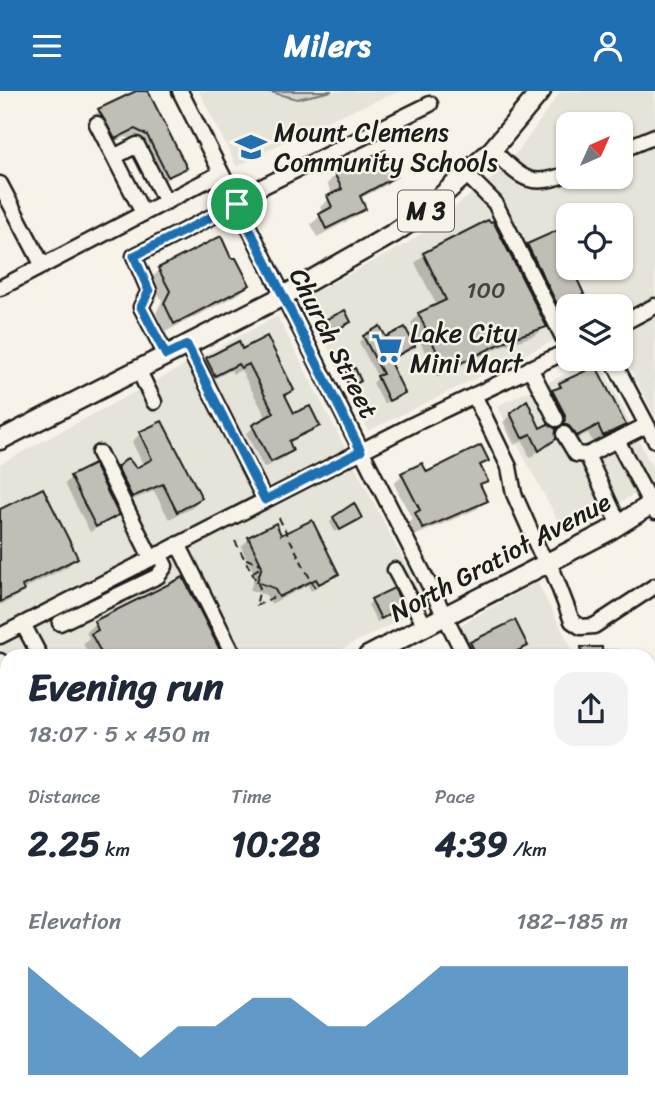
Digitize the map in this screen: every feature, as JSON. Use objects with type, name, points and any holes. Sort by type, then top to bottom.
[{"type":"main road","name":"M 3","points":[[0,440],[282,296],[394,233],[422,213],[492,150],[541,91]]},
{"type":"main road","name":"North Gratiot Avenue","points":[[381,649],[654,506]]},
{"type":"street","name":"Church Street","points":[[180,91],[461,649]]},
{"type":"street","points":[[166,355],[141,307],[149,291],[134,256],[429,104]]},
{"type":"street","points":[[97,124],[143,213]]},
{"type":"street","points":[[634,145],[655,136]]},
{"type":"street","points":[[114,156],[137,145],[166,202]]},
{"type":"street","points":[[492,150],[526,179],[548,181],[556,178]]},
{"type":"street","points":[[0,288],[221,173]]},
{"type":"street","points":[[467,174],[495,203],[556,324]]},
{"type":"street","points":[[0,184],[43,266]]},
{"type":"street","points":[[633,318],[655,306]]},
{"type":"street","points":[[187,345],[265,500]]},
{"type":"street","points":[[2,630],[23,624],[361,451],[556,356]]},
{"type":"street","points":[[530,368],[556,419]]},
{"type":"street","points":[[138,369],[154,402]]},
{"type":"street","points":[[564,434],[576,454],[587,455],[651,427],[619,371]]},
{"type":"street","points":[[474,395],[509,467],[519,506],[548,562],[572,621],[581,627],[594,626],[655,586]]},
{"type":"street","points":[[617,440],[654,506]]},
{"type":"street","points":[[54,608],[63,627],[158,576],[164,566],[155,556],[99,453]]},
{"type":"street","points":[[587,455],[619,524]]},
{"type":"street","points":[[178,544],[230,649]]},
{"type":"street","points":[[395,570],[425,626]]},
{"type":"street","points":[[23,624],[36,649]]},
{"type":"path","points":[[279,518],[317,592]]},
{"type":"path","points":[[235,541],[260,588],[256,606],[278,595]]},
{"type":"path","points":[[245,559],[260,566],[252,573]]},
{"type":"shaded area","name":"Mount Clemens Community Schools","points":[[199,91],[400,91],[311,127],[237,167]]},
{"type":"shaded area","points":[[267,91],[332,91],[297,99]]},
{"type":"shaded area","points":[[561,91],[655,91],[655,416],[631,371],[633,294],[556,294],[556,339],[368,431],[304,298],[408,243],[495,176],[520,149]]},
{"type":"shaded area","points":[[277,316],[427,606],[342,649],[0,649],[0,464]]},
{"type":"shaded area","points":[[572,371],[604,371],[655,473],[655,481],[566,536],[497,406]]},
{"type":"shaded area","points":[[537,582],[572,649],[468,649],[457,627]]},
{"type":"building","points":[[136,91],[148,91],[187,168],[168,177],[147,135],[135,129],[115,139],[98,109]]},
{"type":"building","points":[[385,150],[397,176],[360,196],[366,209],[326,229],[319,214],[332,207],[327,196],[342,189],[334,173]]},
{"type":"building","points":[[488,220],[493,221],[547,327],[512,338],[446,370],[418,313],[446,300],[423,253]]},
{"type":"building","points":[[556,231],[556,280],[578,280],[584,294],[556,294],[556,302],[527,244]]},
{"type":"building","points":[[221,236],[231,258],[236,258],[250,285],[174,324],[164,303],[170,291],[158,268]]},
{"type":"building","points":[[345,310],[351,322],[326,335],[319,323]]},
{"type":"building","points":[[380,326],[386,337],[405,327],[415,346],[389,360],[405,393],[389,401],[377,376],[383,374],[363,336]]},
{"type":"building","points":[[267,336],[294,390],[285,395],[294,413],[310,406],[320,426],[289,441],[293,451],[271,462],[252,425],[274,413],[249,364],[241,368],[238,364],[215,376],[206,358],[239,341],[242,349]]},
{"type":"building","points":[[355,368],[361,381],[350,387],[343,374]]},
{"type":"building","points":[[585,371],[599,371],[626,425],[603,436],[598,425],[577,436],[564,424],[565,415],[552,390],[561,387],[559,383]]},
{"type":"building","points":[[527,400],[540,428],[548,424],[556,429],[556,439],[539,451],[531,434],[522,438],[510,413]]},
{"type":"building","points":[[162,421],[202,498],[177,512],[163,484],[132,497],[117,467],[128,458],[136,468],[152,459],[139,432]]},
{"type":"building","points":[[481,445],[489,461],[480,465],[488,481],[480,484],[488,501],[423,529],[415,513],[420,510],[401,473],[422,463],[427,472]]},
{"type":"building","points":[[94,464],[119,515],[96,527],[70,476]]},
{"type":"building","points":[[43,488],[78,558],[22,586],[24,591],[0,602],[0,509]]},
{"type":"building","points":[[354,503],[362,518],[340,530],[333,517]]},
{"type":"building","points":[[312,520],[339,574],[319,584],[316,579],[279,597],[274,588],[257,582],[262,566],[248,537],[276,523],[281,535]]},
{"type":"building","points":[[183,577],[219,649],[99,649],[91,634],[98,630],[94,621]]},
{"type":"building","points":[[394,588],[404,607],[381,619],[371,599]]},
{"type":"building","points":[[515,620],[528,646],[522,649],[474,649],[470,642]]},
{"type":"building","points":[[581,647],[602,647],[602,649]]},
{"type":"place","name":"Mount Clemens Community Schools","points":[[251,147]]},
{"type":"place","name":"Lake City Mini Mart","points":[[387,348]]},
{"type":"route","points":[[237,204],[361,451],[265,500],[187,345],[166,355],[141,307],[148,298],[149,291],[134,256],[237,204]]}]
